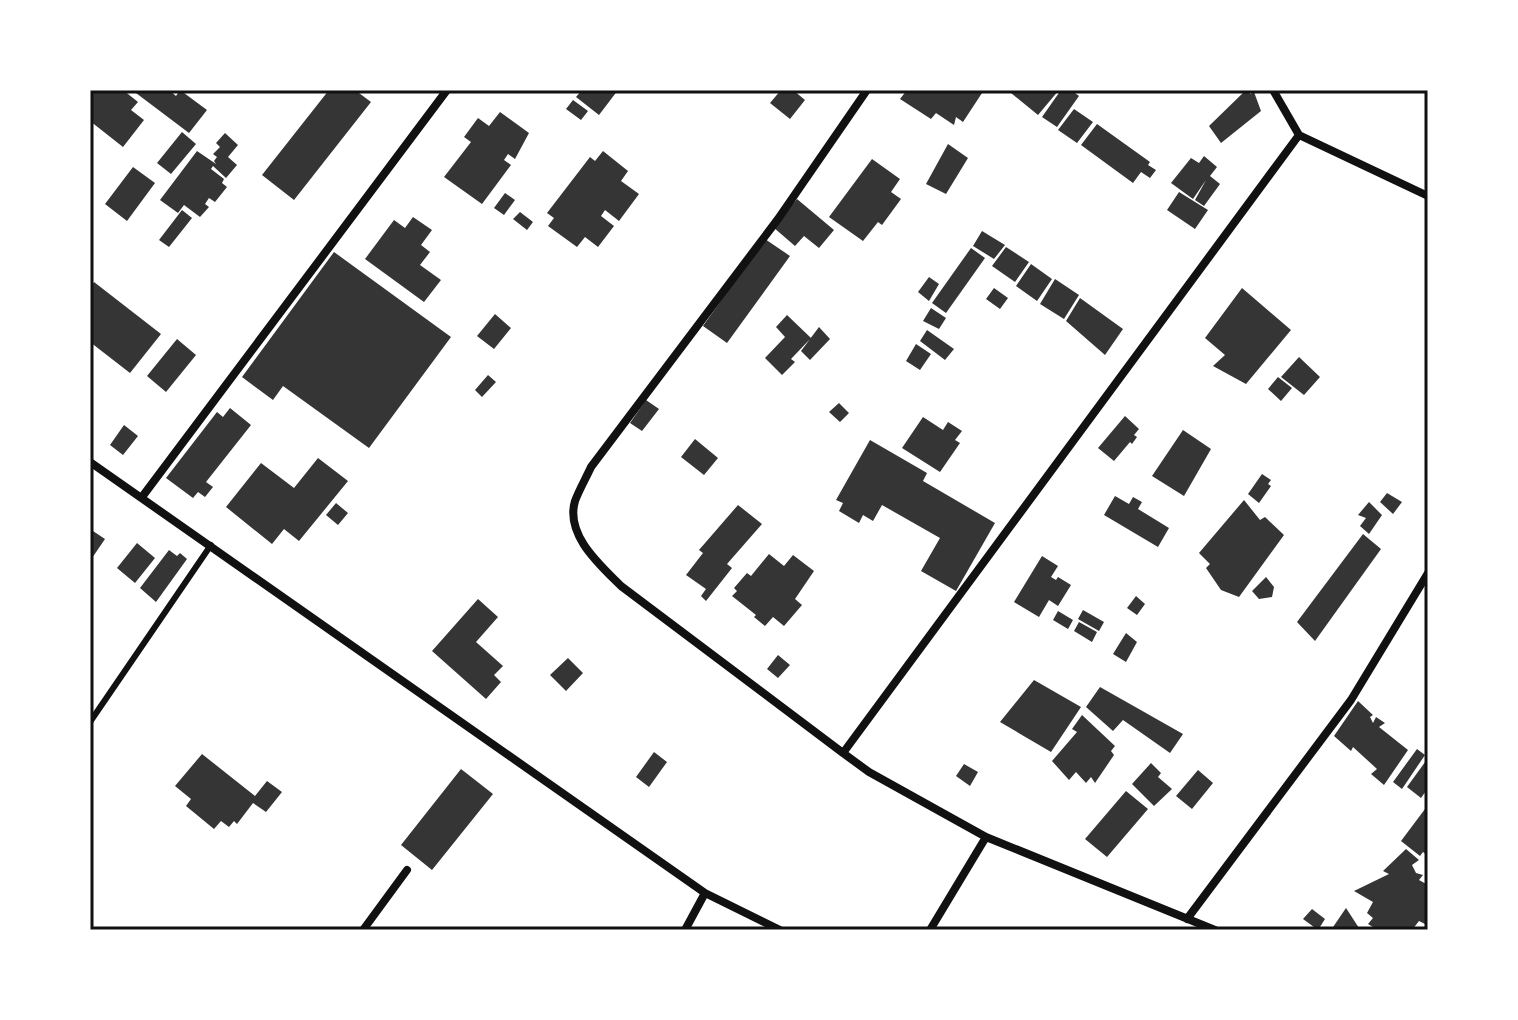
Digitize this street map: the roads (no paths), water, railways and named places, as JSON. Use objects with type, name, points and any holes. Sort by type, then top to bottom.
[{"type":"street","points":[[142,497],[447,90]]},
{"type":"street","points":[[867,90],[778,219],[591,467],[574,504],[576,527],[588,553],[621,586],[869,772],[986,837],[1215,930]]},
{"type":"street","points":[[1273,90],[1299,135],[1428,196]]},
{"type":"street","points":[[843,753],[1299,135]]},
{"type":"street","points":[[90,462],[705,893],[780,930]]},
{"type":"street","points":[[1187,919],[1351,700],[1428,573]]},
{"type":"street","points":[[930,930],[986,837]]},
{"type":"street","points":[[363,930],[407,870]]},
{"type":"street","points":[[685,930],[705,893]]},
{"type":"lane","points":[[90,722],[211,545]]}]
